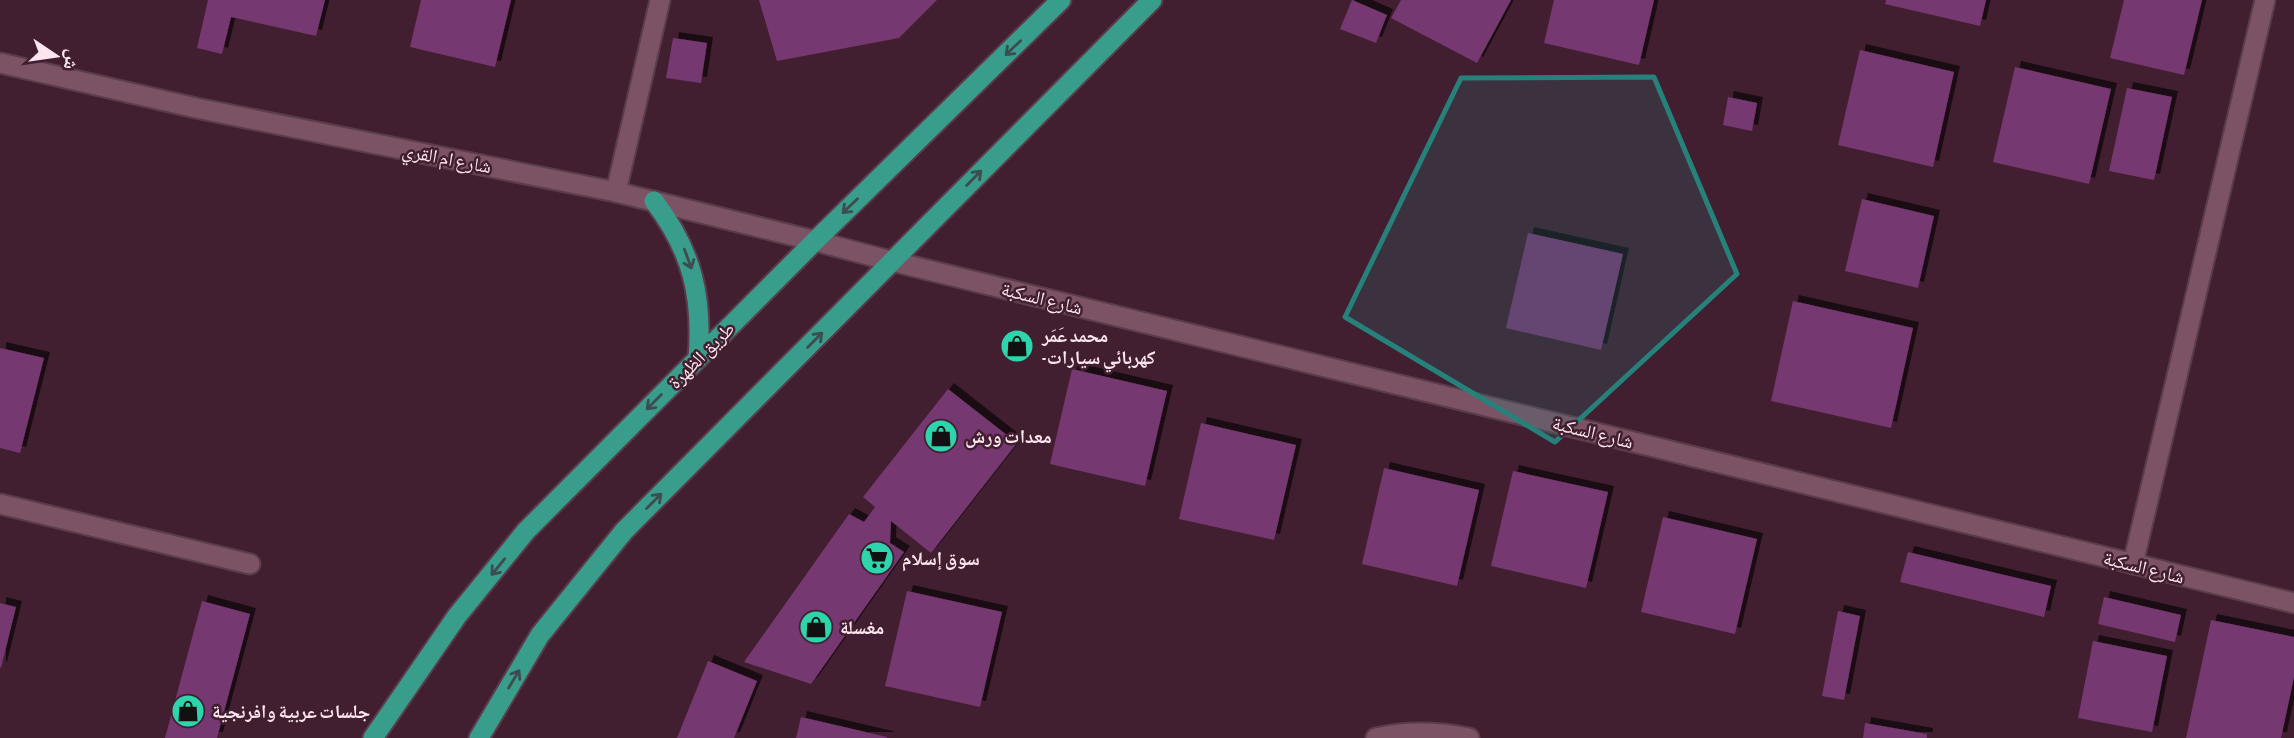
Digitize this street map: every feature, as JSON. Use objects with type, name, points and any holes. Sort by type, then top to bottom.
[{"type":"main road","name":"طريق الظهرة","points":[[373,738],[457,616],[526,531],[815,241],[1062,0]]},
{"type":"main road","points":[[479,738],[540,635],[624,531],[1152,0]]},
{"type":"main road","points":[[654,201],[671,223],[694,274],[699,302],[698,358]]},
{"type":"street","points":[[616,192],[660,0]]},
{"type":"street","points":[[2133,564],[2265,0]]},
{"type":"street","name":"شارع ام القري","points":[[0,63],[196,108],[616,192],[891,261]]},
{"type":"street","name":"شارع السكبة","points":[[891,261],[2294,603]]},
{"type":"street","points":[[0,504],[250,565]]},
{"type":"street","points":[[1376,738],[1393,734],[1443,733],[1469,738]]},
{"type":"highlighted area","points":[[1654,77],[1737,274],[1555,442],[1345,317],[1461,78]]},
{"type":"building","points":[[208,0],[325,0],[316,36],[231,17],[222,54],[197,48]]},
{"type":"building","points":[[421,0],[511,0],[495,67],[410,47]]},
{"type":"building","points":[[759,0],[937,0],[899,38],[777,61]]},
{"type":"building","points":[[1352,0],[1387,15],[1376,43],[1340,29]]},
{"type":"building","points":[[1401,0],[1511,0],[1477,63],[1391,18]]},
{"type":"building","points":[[1554,0],[1654,0],[1639,65],[1544,43]]},
{"type":"building","points":[[1886,0],[1986,0],[1980,26],[1885,4]]},
{"type":"building","points":[[2124,0],[2202,0],[2184,75],[2110,58]]},
{"type":"building","points":[[673,38],[707,43],[701,83],[666,78]]},
{"type":"building","points":[[1860,50],[1954,72],[1933,167],[1838,145]]},
{"type":"building","points":[[2015,67],[2111,89],[2089,184],[1993,162]]},
{"type":"building","points":[[2127,88],[2172,97],[2154,180],[2109,171]]},
{"type":"building","points":[[1728,97],[1757,103],[1752,131],[1723,125]]},
{"type":"building","points":[[1862,199],[1934,216],[1918,288],[1845,271]]},
{"type":"building","points":[[1528,233],[1623,254],[1601,350],[1506,328]]},
{"type":"building","points":[[1793,301],[1913,328],[1891,428],[1771,401]]},
{"type":"building","points":[[0,348],[44,358],[20,453],[0,448]]},
{"type":"building","points":[[1072,369],[1167,391],[1145,486],[1050,464]]},
{"type":"building","points":[[948,389],[1017,443],[931,553],[891,521],[890,543],[904,552],[811,684],[744,662],[849,514],[864,522],[875,507],[863,497]]},
{"type":"building","points":[[1201,423],[1296,445],[1274,540],[1179,519]]},
{"type":"building","points":[[1384,468],[1479,490],[1457,586],[1362,564]]},
{"type":"building","points":[[1513,471],[1608,492],[1586,588],[1491,566]]},
{"type":"building","points":[[1663,517],[1757,539],[1735,634],[1641,612]]},
{"type":"building","points":[[1908,552],[2051,586],[2044,617],[1900,582]]},
{"type":"building","points":[[907,591],[1002,612],[980,707],[885,686]]},
{"type":"building","points":[[2104,597],[2181,615],[2175,642],[2098,624]]},
{"type":"building","points":[[202,601],[250,614],[217,738],[165,738]]},
{"type":"building","points":[[0,603],[16,607],[1,668],[0,667]]},
{"type":"building","points":[[1838,611],[1860,616],[1844,700],[1822,696]]},
{"type":"building","points":[[2211,620],[2294,637],[2294,677],[2281,738],[2186,738]]},
{"type":"building","points":[[2093,641],[2167,656],[2152,732],[2078,718]]},
{"type":"building","points":[[708,661],[757,681],[734,738],[677,738]]},
{"type":"building","points":[[801,717],[887,737],[887,738],[796,738]]},
{"type":"building","points":[[1865,723],[1927,734],[1927,738],[1863,738]]},
{"type":"place","name":"محمد عَمَر -كهربائي سيارات","points":[[1017,346]]},
{"type":"place","name":"معدات ورش","points":[[941,436]]},
{"type":"place","name":"سوق إسلام","points":[[877,558]]},
{"type":"place","name":"مغسلة","points":[[816,627]]},
{"type":"place","name":"جلسات عربية وافرنجية","points":[[188,711]]}]
